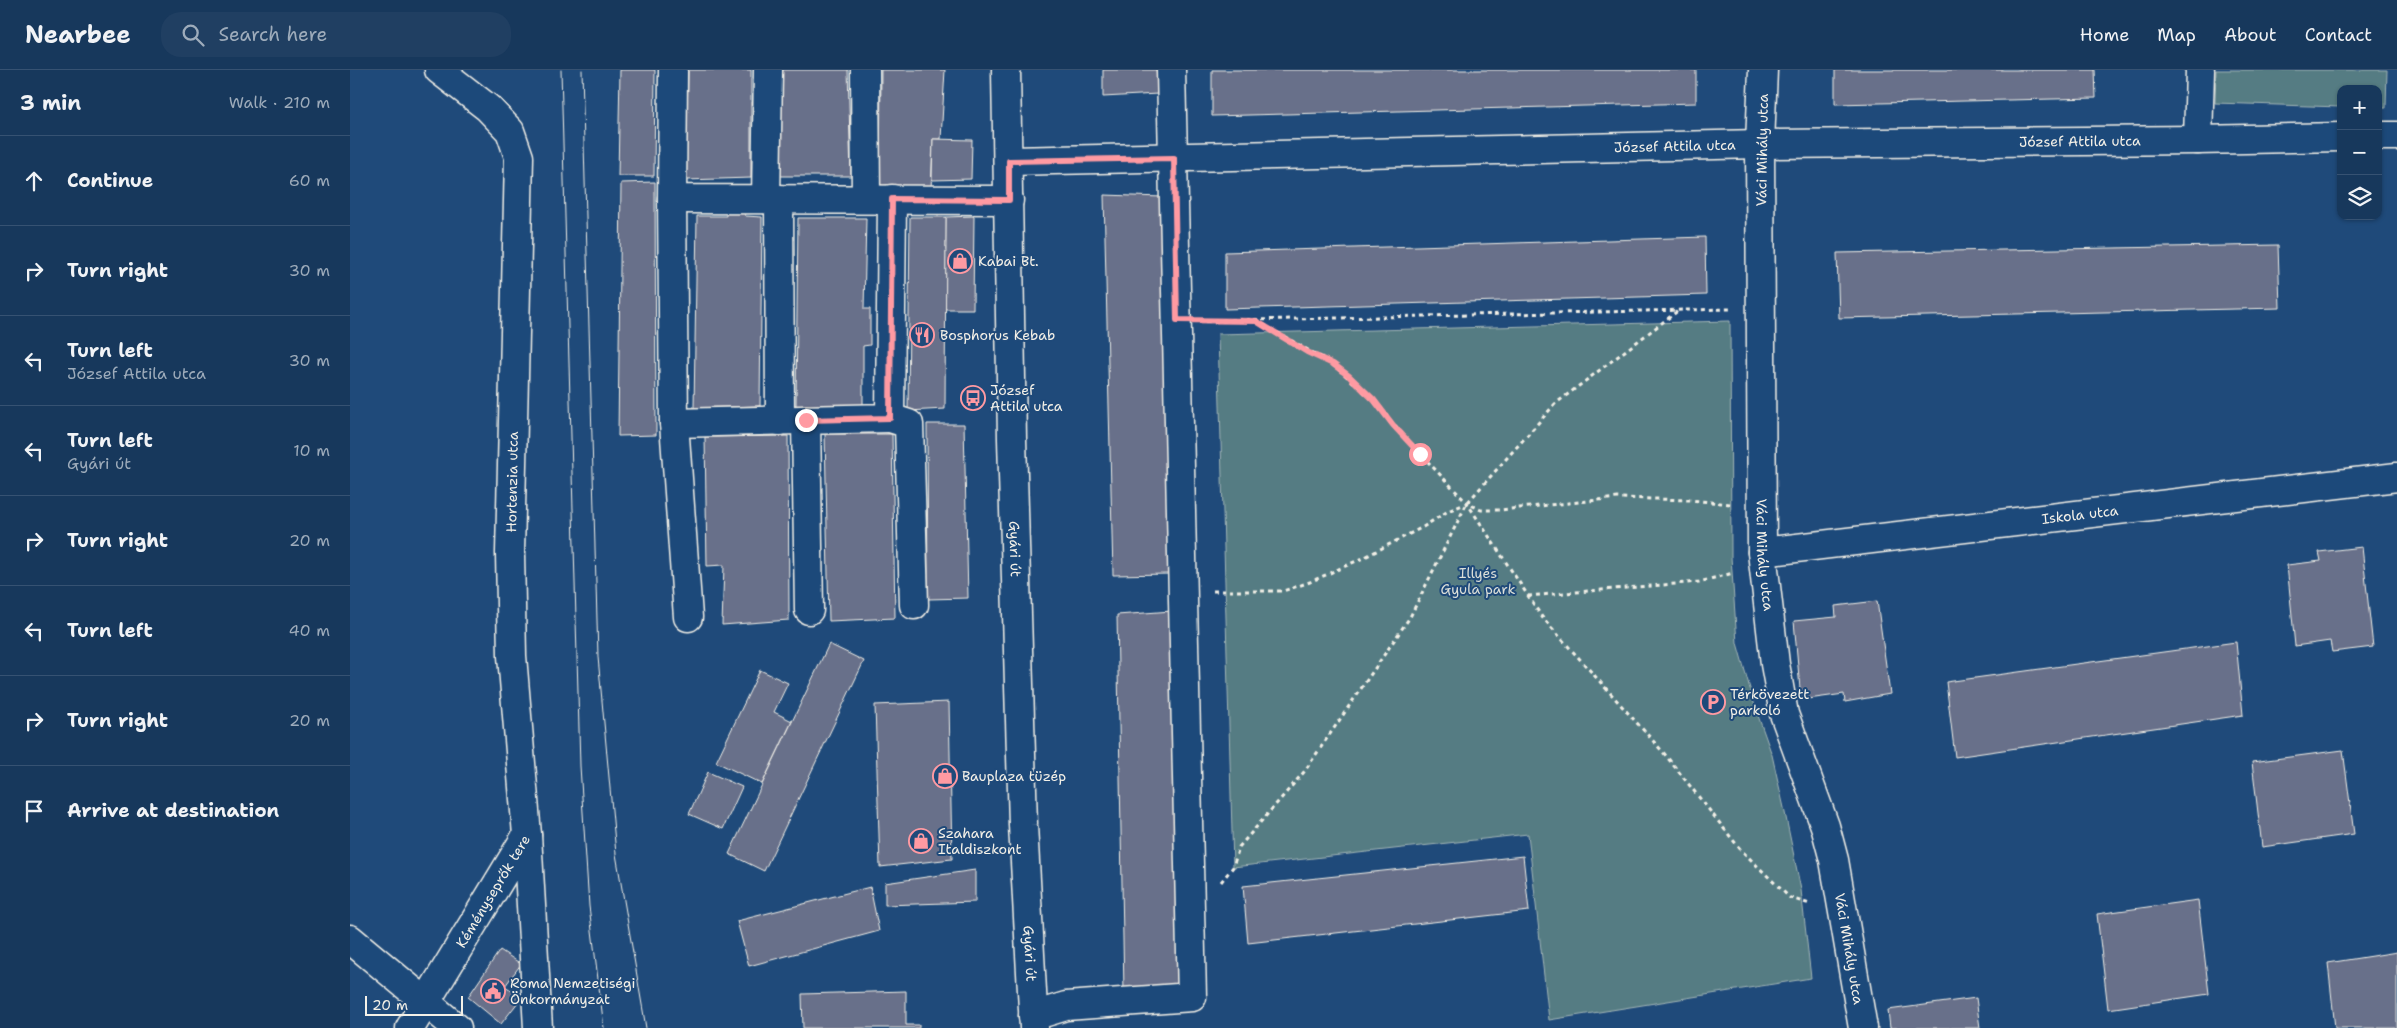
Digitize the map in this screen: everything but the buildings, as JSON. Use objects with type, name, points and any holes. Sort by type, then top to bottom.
[{"type":"street","name":"Hortenzia utca","points":[[439,70],[488,108],[510,131],[519,157],[520,185],[511,543],[512,646],[527,835]]},
{"type":"street","points":[[673,70],[674,423],[688,617]]},
{"type":"street","points":[[768,70],[772,199],[809,610]]},
{"type":"street","points":[[865,70],[866,199]]},
{"type":"street","name":"Gyári út","points":[[1006,70],[1009,161],[1012,440],[1022,805],[1034,1022]]},
{"type":"street","points":[[1034,1022],[1066,1006],[1192,997],[1171,70]]},
{"type":"street","name":"Váci Mihály utca","points":[[1763,70],[1760,144],[1762,552],[1775,664],[1784,714],[1825,826],[1834,860],[1862,1028]]},
{"type":"street","points":[[2198,140],[2200,70]]},
{"type":"street","points":[[2382,136],[2397,136]]},
{"type":"street","name":"József Attila utca","points":[[1009,161],[1760,144],[2337,137]]},
{"type":"street","points":[[672,199],[1009,200]]},
{"type":"street","points":[[890,418],[892,199]]},
{"type":"street","points":[[674,423],[890,418],[909,424],[914,605]]},
{"type":"street","name":"Iskola utca","points":[[1762,552],[2397,477]]},
{"type":"street","name":"Kéményseprők tere","points":[[410,1028],[527,835]]},
{"type":"street","name":"Kéményseprők tere","points":[[527,835],[538,1028]]},
{"type":"street","points":[[350,939],[427,1001],[457,1028]]},
{"type":"path","points":[[1177,320],[1256,321],[1738,309]]},
{"type":"path","points":[[1190,919],[1233,867],[1240,847],[1304,772],[1410,617],[1467,503],[1555,404],[1678,310]]},
{"type":"path","points":[[1256,321],[1307,352],[1333,364],[1349,376],[1374,400],[1393,425],[1467,503],[1542,617],[1663,752],[1742,850],[1790,898],[1812,905]]},
{"type":"path","points":[[1182,592],[1283,590],[1310,582],[1364,558],[1423,527],[1448,511],[1467,503],[1481,510],[1500,510],[1618,498],[1731,504],[1736,507]]},
{"type":"path","points":[[1528,596],[1699,582],[1734,572]]},
{"type":"green space","points":[[2216,70],[2387,70],[2386,108],[2382,108],[2382,85],[2337,85],[2337,107],[2215,103]]},
{"type":"green space","name":"Illyés Gyula park","points":[[1730,321],[1731,557],[1737,643],[1756,710],[1772,755],[1784,808],[1801,890],[1811,978],[1549,1020],[1528,834],[1233,867],[1218,334]]},
{"type":"tram line","points":[[561,70],[580,766],[589,906],[604,1028]]},
{"type":"tram line","points":[[582,70],[598,657],[616,854],[646,1028]]},
{"type":"place","name":"Kabai Bt.","points":[[960,261]]},
{"type":"place","name":"Bosphorus Kebab","points":[[922,335]]},
{"type":"place","name":"József Attila utca","points":[[973,398]]},
{"type":"place","name":"Térkövezett parkoló","points":[[1713,702]]},
{"type":"place","name":"Bauplaza tüzép","points":[[945,776]]},
{"type":"place","name":"Szahara Italdiszkont","points":[[921,841]]},
{"type":"place","name":"Roma Nemzetiségi Önkormányzat","points":[[493,991]]},
{"type":"route","points":[[806,420],[890,418],[892,199],[1009,200],[1009,161],[1174,158],[1177,320],[1256,321],[1307,352],[1333,364],[1349,376],[1374,400],[1393,425],[1420,454]]}]
